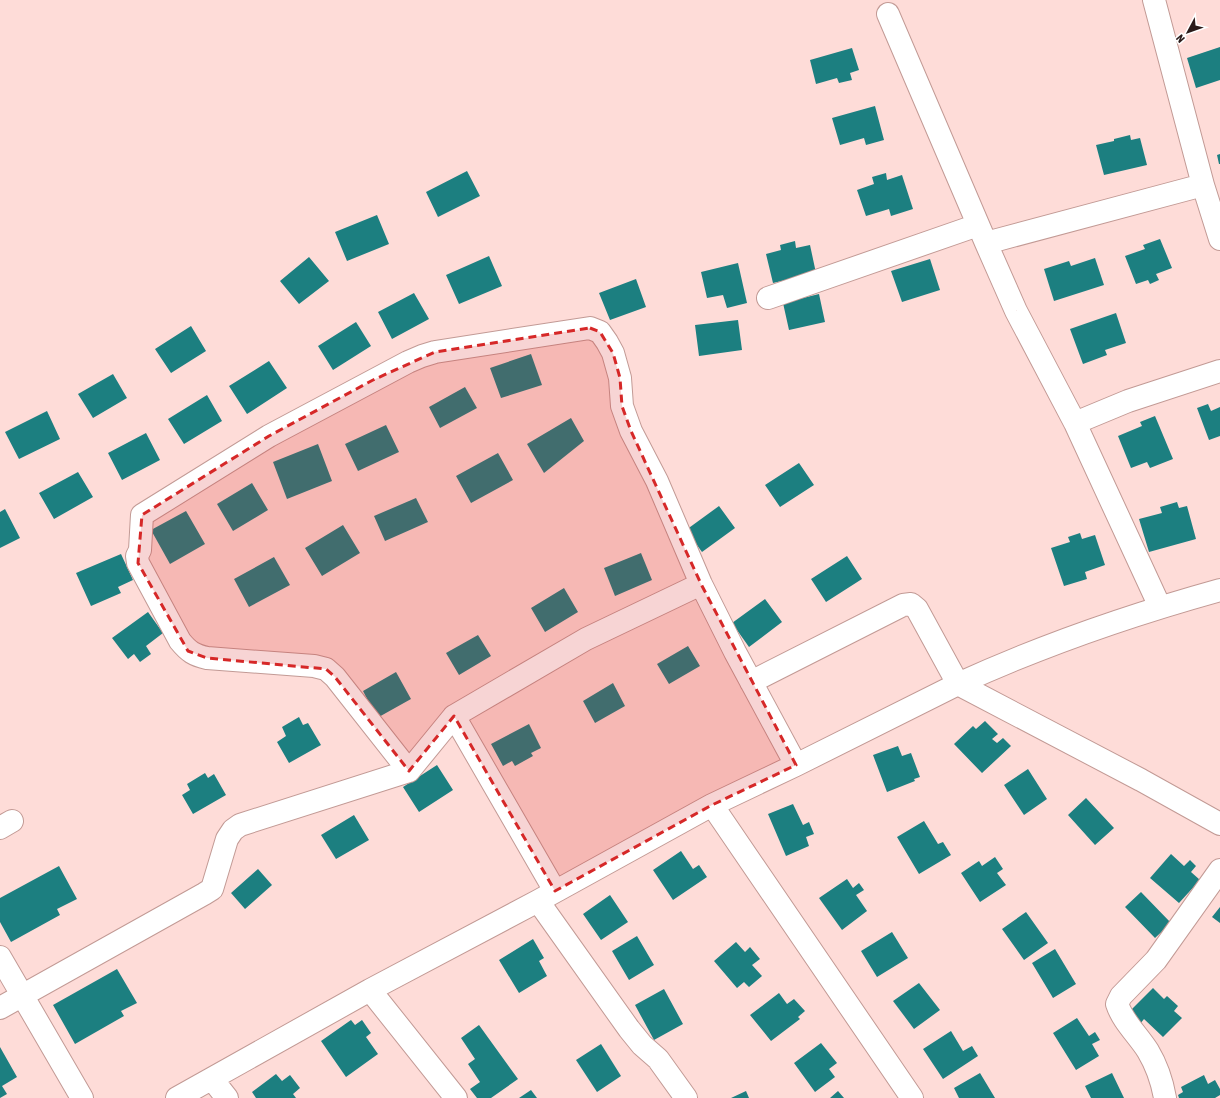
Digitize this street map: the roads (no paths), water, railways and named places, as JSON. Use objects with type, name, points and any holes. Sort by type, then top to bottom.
[{"type":"street","points":[[1154,0],[1203,185],[1220,239]]},
{"type":"street","points":[[888,14],[1016,311],[1074,423],[1160,607]]},
{"type":"street","points":[[768,298],[982,234],[1203,185]]},
{"type":"street","points":[[409,771],[335,677],[326,669],[314,666],[207,658],[197,656],[188,651],[180,641],[138,563],[137,556],[140,550],[142,515],[269,436],[373,380],[422,356],[435,352],[590,328],[600,332],[613,353],[620,378],[622,406],[631,431],[657,480],[701,584],[735,652],[796,765]]},
{"type":"street","points":[[1074,423],[1128,401],[1220,371]]},
{"type":"street","points":[[0,1008],[154,923],[212,889],[227,839],[233,830],[240,825],[409,771],[454,716],[586,640],[701,584]]},
{"type":"street","points":[[178,1098],[370,990],[547,896],[712,805],[958,684],[999,665],[1095,629],[1160,607],[1220,590]]},
{"type":"street","points":[[751,682],[903,605],[911,604],[917,609],[923,618],[958,684],[1141,780],[1220,824]]},
{"type":"street","points":[[454,716],[547,896],[625,1024],[642,1045],[658,1059],[686,1098]]},
{"type":"street","points":[[712,805],[912,1098]]},
{"type":"street","points":[[1165,1098],[1156,1066],[1148,1051],[1120,1012],[1118,1004],[1121,996],[1156,960],[1220,870]]},
{"type":"street","points":[[0,957],[82,1098]]},
{"type":"street","points":[[370,990],[456,1098]]},
{"type":"street","points":[[212,1079],[227,1098]]}]
